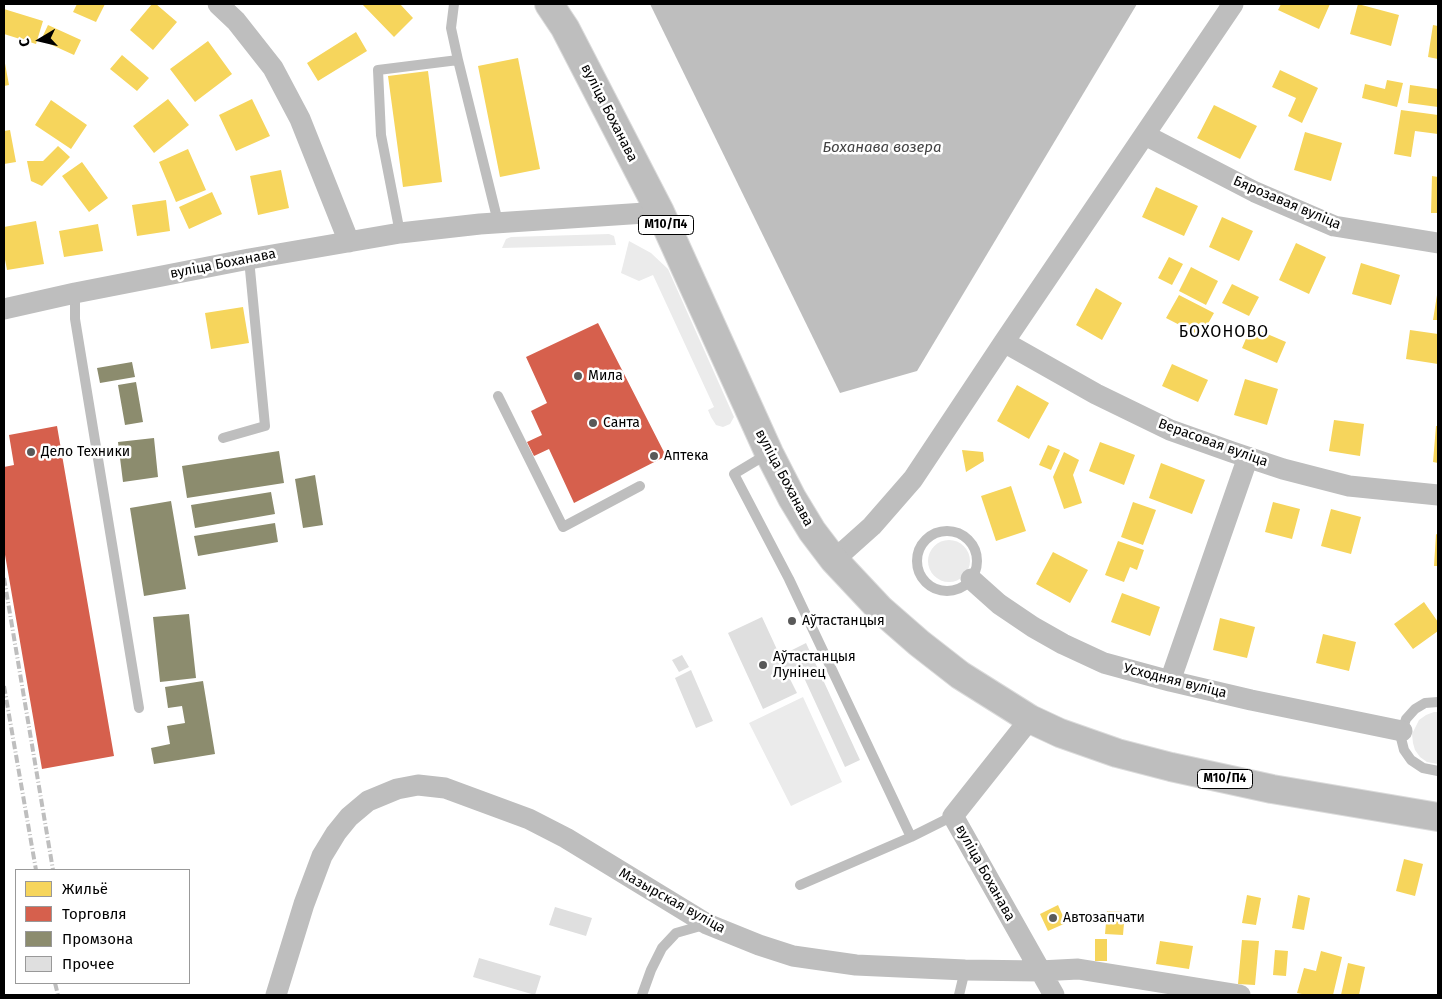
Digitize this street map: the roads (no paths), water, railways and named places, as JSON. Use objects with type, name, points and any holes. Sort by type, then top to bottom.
[{"type":"main road","name":"вуліца Боханава","points":[[549,4],[565,28],[660,212],[769,453],[807,523],[834,560],[880,609],[960,675],[1030,719]]},
{"type":"main road","name":"М10/П4","points":[[1030,719],[1060,733],[1109,750],[1171,767],[1272,789],[1434,814]]},
{"type":"street","points":[[218,4],[236,21],[273,68],[300,119],[349,242]]},
{"type":"street","points":[[834,560],[872,526],[913,479],[1234,4]]},
{"type":"street","name":"Бярозавая вуліца","points":[[1145,135],[1255,192],[1334,226],[1438,243]]},
{"type":"street","name":"вуліца Боханава","points":[[4,309],[75,292],[400,233],[498,222],[660,212]]},
{"type":"street","name":"Верасовая вуліца","points":[[1004,342],[1096,394],[1170,430],[1283,469],[1349,486],[1438,495]]},
{"type":"street","points":[[1170,681],[1248,457]]},
{"type":"street","name":"Усходняя вуліца","points":[[972,579],[999,604],[1033,627],[1063,644],[1104,663],[1251,700],[1402,730]]},
{"type":"street","name":"вуліца Боханава","points":[[1030,719],[953,816],[1054,995]]},
{"type":"street","name":"Мазырская вуліца","points":[[279,992],[304,904],[322,856],[336,833],[348,817],[368,800],[397,789],[418,785],[445,788],[529,819],[566,838],[707,924],[759,945],[793,956],[856,965],[965,970],[1040,971],[1078,969],[1240,995]]},
{"type":"lane","points":[[454,4],[451,28],[498,222]]},
{"type":"lane","points":[[400,233],[381,135],[378,70],[458,60]]},
{"type":"lane","points":[[222,438],[265,426],[249,259]]},
{"type":"lane","points":[[75,292],[74,319],[139,708]]},
{"type":"lane","points":[[498,396],[563,527],[640,486]]},
{"type":"lane","points":[[769,453],[734,474],[789,579],[911,837]]},
{"type":"lane","points":[[942,531],[952,531],[966,537],[974,547],[977,558],[976,569],[972,579],[966,585],[956,590],[938,591],[932,588],[924,581],[918,571],[916,561],[920,546],[933,534],[942,531]]},
{"type":"lane","points":[[1438,702],[1425,703],[1415,709],[1406,719],[1401,738],[1404,750],[1411,760],[1423,768],[1438,771]]},
{"type":"lane","points":[[800,885],[911,837],[953,816]]},
{"type":"lane","points":[[642,995],[651,970],[662,948],[676,933],[707,924]]},
{"type":"lane","points":[[959,995],[965,970]]},
{"type":"water","name":"Боханава возера","points":[[650,4],[1137,4],[917,371],[840,393]]},
{"type":"railway","points":[[4,578],[53,869]]},
{"type":"railway","points":[[4,686],[36,869]]},
{"type":"railway","points":[[55,984],[58,995]]},
{"type":"place","name":"Мила","points":[[578,376]]},
{"type":"place","name":"Санта","points":[[593,423]]},
{"type":"place","name":"Дело Техники","points":[[31,452]]},
{"type":"place","name":"Аптека","points":[[654,456]]},
{"type":"place","name":"Аўтастанцыя","points":[[792,621]]},
{"type":"place","name":"Аўтастанцыя Лунінец","points":[[763,665]]},
{"type":"place","name":"Автозапчати","points":[[1053,918]]},
{"type":"district","name":"БОХОНОВО","points":[[1224,333]]}]
